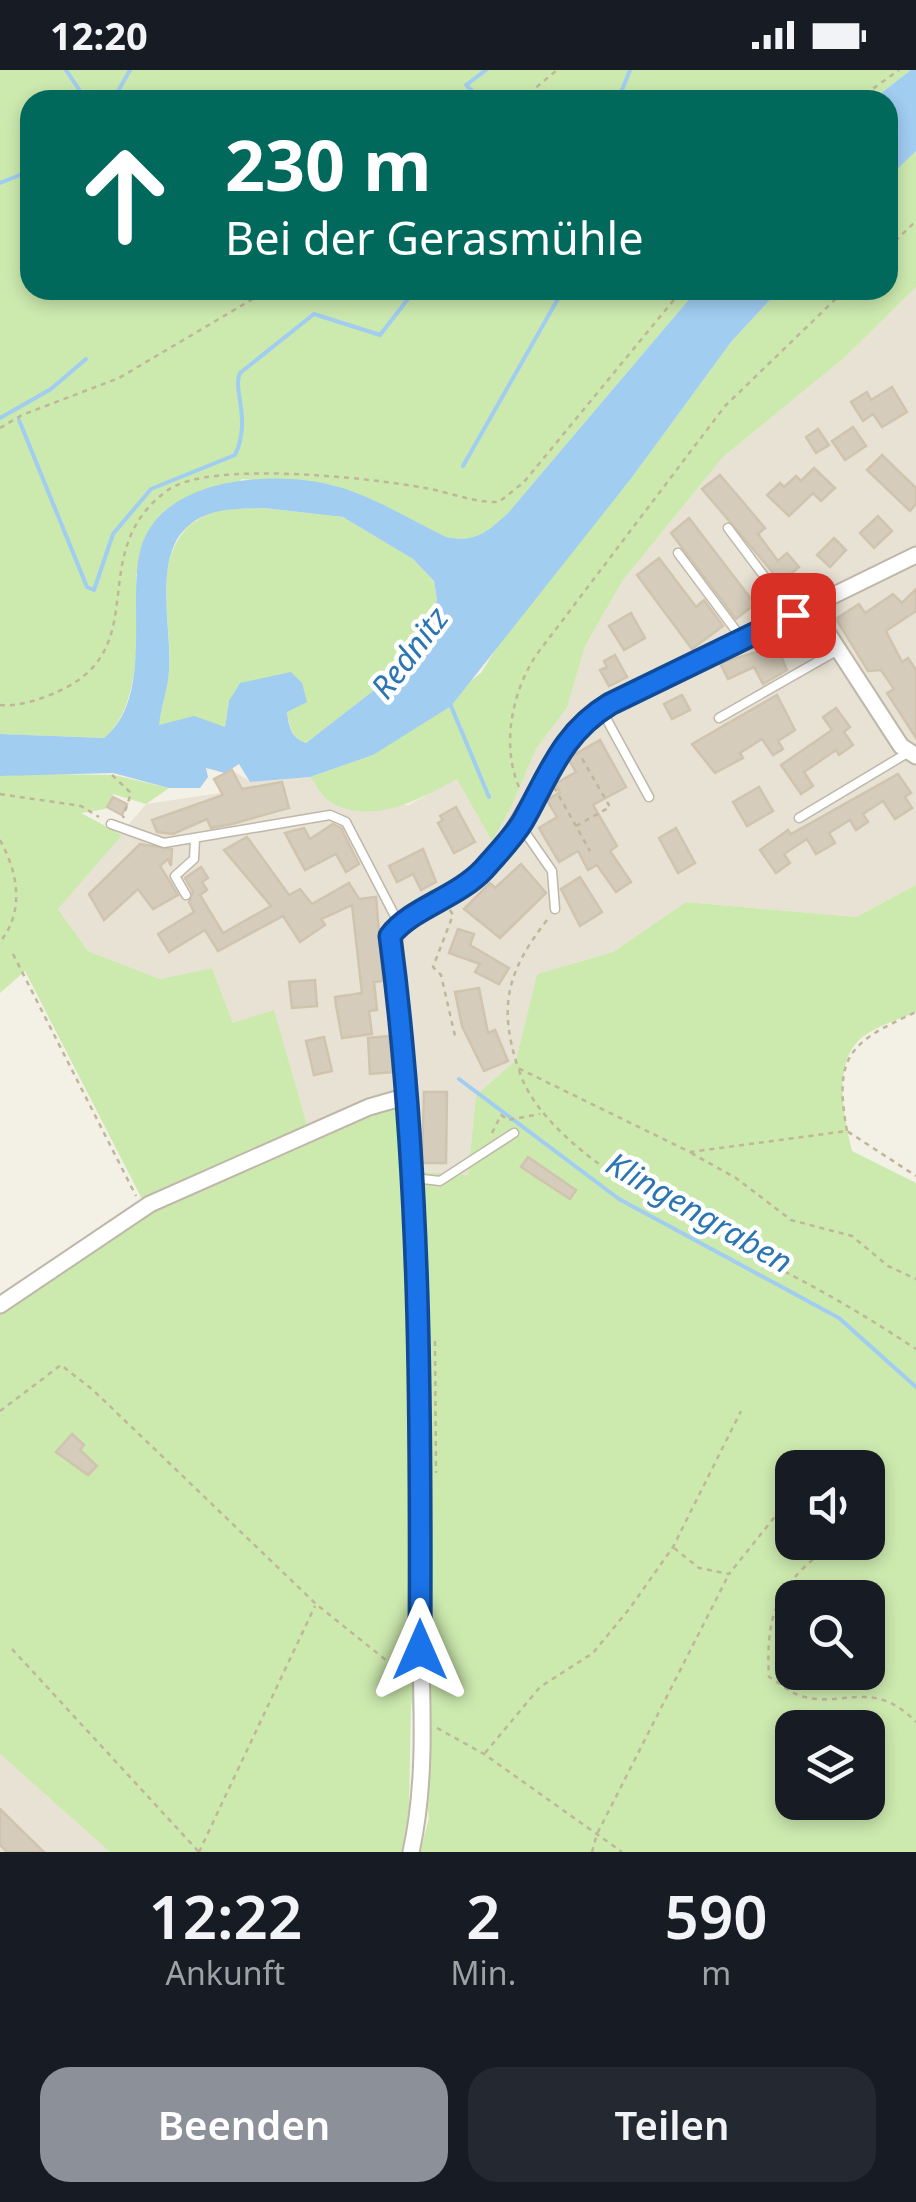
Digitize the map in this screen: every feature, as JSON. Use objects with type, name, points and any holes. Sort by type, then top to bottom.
[{"type":"street","points":[[411,1852],[422,1772],[421,1425],[400,1020],[390,936],[399,924],[446,899],[481,872],[520,825],[568,738],[601,710],[916,556]]},
{"type":"street","points":[[810,606],[912,754]]},
{"type":"street","points":[[0,1304],[150,1204],[383,1102],[404,1097]]},
{"type":"lane","points":[[728,528],[793,615]]},
{"type":"lane","points":[[678,554],[743,640]]},
{"type":"lane","points":[[719,718],[838,650]]},
{"type":"lane","points":[[601,710],[649,797]]},
{"type":"lane","points":[[799,818],[912,754]]},
{"type":"lane","points":[[114,826],[164,844],[330,816],[346,822],[399,924]]},
{"type":"lane","points":[[520,825],[552,871],[555,909]]},
{"type":"lane","points":[[186,895],[175,876],[194,859],[195,839]]},
{"type":"lane","points":[[409,1170],[440,1181],[514,1133]]},
{"type":"path","points":[[533,90],[557,70]]},
{"type":"path","points":[[871,90],[899,70]]},
{"type":"path","points":[[898,238],[916,221]]},
{"type":"path","points":[[0,428],[22,415],[118,378],[251,300]]},
{"type":"path","points":[[0,705],[47,697],[80,682],[96,666],[114,634],[119,567],[127,537],[146,509],[172,486],[240,472],[382,482],[499,502],[524,482],[571,420],[673,300]]},
{"type":"path","points":[[529,810],[509,752],[520,679],[725,406],[834,300]]},
{"type":"path","points":[[568,738],[610,807],[576,826]]},
{"type":"path","points":[[0,794],[81,806],[114,826],[131,804],[130,793],[112,776]]},
{"type":"path","points":[[544,777],[590,851]]},
{"type":"path","points":[[0,840],[11,861],[17,892],[14,919],[0,942]]},
{"type":"path","points":[[446,899],[452,915],[434,966],[440,974],[455,1036]]},
{"type":"path","points":[[555,909],[525,949],[508,990],[505,1028],[526,1093],[542,1114],[645,1195],[849,1306],[916,1349]]},
{"type":"path","points":[[12,954],[136,1198],[150,1204]]},
{"type":"path","points":[[848,1131],[842,1101],[848,1058],[862,1037],[916,1012]]},
{"type":"path","points":[[518,1068],[690,1152],[736,1178],[791,1220],[852,1236],[888,1266],[916,1278]]},
{"type":"path","points":[[491,1145],[492,1126],[500,1115],[511,1119],[542,1114]]},
{"type":"path","points":[[690,1152],[848,1131],[916,1176]]},
{"type":"path","points":[[0,1411],[61,1365],[94,1390],[316,1604],[420,1688]]},
{"type":"path","points":[[484,1754],[540,1687],[593,1652],[673,1547],[741,1411]]},
{"type":"path","points":[[592,1852],[597,1834],[729,1574],[775,1516]]},
{"type":"path","points":[[673,1547],[699,1568],[729,1574]]},
{"type":"path","points":[[812,1560],[790,1578],[766,1631],[769,1677],[799,1696],[882,1699],[898,1704],[916,1722]]},
{"type":"path","points":[[12,1648],[199,1852],[316,1604]]},
{"type":"path","points":[[419,1726],[440,1728],[484,1754],[622,1852]]},
{"type":"shaded area","points":[[916,287],[916,885],[856,917],[686,902],[613,952],[537,974],[516,1060],[476,1095],[468,1175],[412,1171],[307,1125],[274,1011],[233,1023],[212,968],[160,979],[88,951],[58,909],[146,804],[220,793],[214,779],[232,770],[251,782],[310,777],[329,802],[409,805],[457,778],[491,839],[512,805],[536,749],[567,708],[585,646],[623,580],[723,457],[844,358]]},
{"type":"shaded area","points":[[0,1754],[110,1852],[0,1852]]},
{"type":"green space","points":[[0,70],[911,70],[885,90],[20,90],[20,300],[689,300],[494,526],[465,538],[446,537],[333,485],[242,479],[136,574],[137,638],[132,685],[117,724],[104,738],[0,734]]},
{"type":"green space","points":[[916,151],[916,287],[844,358],[723,457],[623,580],[585,646],[567,708],[536,749],[492,841],[457,779],[412,801],[379,811],[346,809],[327,800],[310,777],[373,755],[481,673],[507,631],[633,476],[731,342],[770,300],[898,300],[898,168]]},
{"type":"green space","points":[[264,508],[343,517],[413,559],[434,581],[437,600],[430,616],[373,691],[306,743],[294,735],[287,712],[229,701],[225,727],[158,725],[169,672],[166,587],[174,547],[186,530],[210,513]]},
{"type":"green space","points":[[114,775],[169,788],[146,804],[113,794],[105,809],[81,813],[122,835],[58,909],[88,951],[160,979],[212,968],[233,1023],[274,1010],[307,1125],[402,1100],[412,1171],[468,1175],[476,1095],[516,1060],[537,974],[613,952],[686,902],[856,917],[916,885],[916,1012],[876,1029],[854,1046],[847,1059],[843,1090],[852,1151],[916,1183],[916,1852],[420,1852],[429,1818],[411,1700],[409,1810],[402,1852],[110,1852],[0,1754],[0,1304],[142,1199],[25,971],[0,993],[0,776]]},
{"type":"water","points":[[916,70],[916,151],[898,168],[898,90],[885,90]]},
{"type":"water","name":"Rednitz","points":[[689,300],[770,300],[731,342],[633,476],[451,706],[373,755],[310,777],[250,782],[239,764],[225,773],[206,768],[208,777],[200,788],[169,788],[113,773],[0,776],[0,734],[104,738],[119,721],[134,678],[139,556],[149,530],[167,509],[191,495],[249,480],[309,481],[363,496],[446,537],[465,538],[494,526]],"holes":[[[243,509],[343,517],[413,559],[434,581],[437,600],[430,616],[373,691],[306,743],[294,735],[289,722],[287,712],[307,702],[302,683],[291,672],[240,683],[229,701],[225,727],[194,716],[159,725],[169,671],[169,561],[176,541],[189,525],[209,514]]]},
{"type":"building","points":[[892,387],[907,412],[882,427],[873,414],[863,421],[851,402],[867,392],[871,400]]},
{"type":"building","points":[[853,427],[866,446],[845,460],[832,441]]},
{"type":"building","points":[[818,429],[829,445],[816,453],[806,437]]},
{"type":"building","points":[[882,455],[916,488],[916,504],[910,511],[867,470]]},
{"type":"building","points":[[814,468],[835,488],[821,501],[813,493],[789,516],[767,495],[796,476],[801,481]]},
{"type":"building","points":[[720,475],[765,528],[758,534],[778,561],[787,553],[799,567],[781,582],[702,489]]},
{"type":"building","points":[[878,516],[892,531],[874,548],[860,533]]},
{"type":"building","points":[[689,518],[755,604],[736,619],[671,533]]},
{"type":"building","points":[[834,538],[846,550],[830,567],[817,555]]},
{"type":"building","points":[[659,558],[696,607],[704,600],[723,626],[692,649],[637,575]]},
{"type":"building","points":[[916,589],[916,611],[886,631],[902,662],[908,658],[916,670],[916,738],[887,693],[894,689],[881,670],[868,671],[836,619],[859,604],[865,613],[893,594],[902,603]]},
{"type":"building","points":[[631,613],[645,638],[624,650],[609,626]]},
{"type":"building","points":[[807,630],[815,643],[781,656],[787,670],[763,684],[754,667],[728,679],[720,663],[766,649],[763,643],[786,631],[790,641]]},
{"type":"building","points":[[615,655],[627,677],[609,686],[600,670],[607,667],[604,661]]},
{"type":"building","points":[[682,695],[690,710],[672,719],[664,704]]},
{"type":"building","points":[[777,695],[795,730],[778,741],[783,749],[773,755],[762,739],[740,753],[743,758],[715,773],[692,744]]},
{"type":"building","points":[[836,708],[850,727],[844,732],[853,745],[839,755],[836,750],[804,772],[813,786],[801,794],[781,765],[832,730],[823,717]]},
{"type":"building","points":[[600,740],[626,787],[593,805],[617,846],[610,851],[631,882],[616,892],[597,865],[588,870],[578,851],[559,862],[539,828],[557,817],[547,800],[560,792],[555,784],[576,772],[569,760]]},
{"type":"building","points":[[232,770],[242,789],[282,782],[289,808],[211,828],[207,819],[173,834],[157,832],[152,820],[223,795],[214,779]]},
{"type":"building","points":[[898,774],[911,793],[905,797],[912,808],[895,819],[883,801],[863,814],[868,822],[856,830],[850,820],[829,833],[835,843],[816,854],[807,839],[784,854],[790,863],[776,873],[760,850],[788,830],[791,834]]},
{"type":"building","points":[[759,787],[773,811],[747,826],[733,802]]},
{"type":"building","points":[[113,797],[127,804],[122,815],[107,807]]},
{"type":"building","points":[[456,807],[475,842],[454,853],[438,823],[443,820],[440,816]]},
{"type":"building","points":[[333,824],[341,828],[359,864],[346,872],[336,854],[305,870],[285,833],[304,828],[310,839]]},
{"type":"building","points":[[676,828],[695,863],[678,873],[659,838]]},
{"type":"building","points":[[247,837],[289,895],[300,889],[312,904],[349,883],[359,899],[376,897],[383,981],[374,982],[377,1010],[369,1011],[372,1034],[342,1038],[336,1005],[335,997],[362,993],[352,905],[321,919],[325,925],[300,942],[283,916],[218,951],[205,930],[169,952],[158,934],[194,912],[189,902],[193,892],[185,878],[201,867],[208,878],[202,882],[207,890],[200,895],[223,933],[271,906],[224,850]]},
{"type":"building","points":[[140,844],[172,849],[171,866],[168,859],[160,866],[178,895],[153,909],[138,889],[104,920],[89,894]]},
{"type":"building","points":[[423,849],[436,882],[421,890],[413,874],[397,882],[389,866]]},
{"type":"building","points":[[521,864],[546,893],[500,938],[464,909],[490,883],[495,888]]},
{"type":"building","points":[[580,877],[602,912],[580,926],[561,889]]},
{"type":"building","points":[[458,929],[474,934],[470,945],[509,968],[499,984],[475,972],[480,964],[449,953]]},
{"type":"building","points":[[315,980],[317,1006],[292,1008],[289,982]]},
{"type":"building","points":[[479,988],[488,1033],[495,1030],[508,1061],[484,1071],[462,1026],[455,992]]},
{"type":"building","points":[[389,1036],[393,1072],[370,1074],[368,1038]]},
{"type":"building","points":[[324,1037],[332,1071],[314,1075],[306,1041]]},
{"type":"building","points":[[424,1092],[447,1092],[446,1163],[422,1163]]},
{"type":"building","points":[[528,1157],[576,1190],[570,1199],[521,1167]]},
{"type":"building","points":[[72,1434],[84,1445],[80,1450],[97,1466],[88,1475],[56,1452]]},
{"type":"building","points":[[0,1809],[44,1852],[7,1852],[0,1845]]},
{"type":"waterway","points":[[66,70],[79,90]]},
{"type":"waterway","points":[[119,90],[130,70]]},
{"type":"waterway","points":[[471,90],[466,85],[486,70]]},
{"type":"waterway","points":[[622,90],[630,70]]},
{"type":"waterway","points":[[0,183],[20,175]]},
{"type":"waterway","points":[[19,420],[87,587],[94,590],[113,534],[151,489],[235,455],[242,430],[240,373],[314,314],[380,335],[407,300]]},
{"type":"waterway","points":[[463,466],[557,300]]},
{"type":"waterway","points":[[0,418],[51,389],[86,359]]},
{"type":"waterway","points":[[451,706],[489,797]]},
{"type":"waterway","name":"Klingengraben","points":[[459,1079],[619,1199],[839,1318],[916,1387]]},
{"type":"route","points":[[420,1650],[421,1406],[400,1020],[390,936],[399,924],[440,903],[481,872],[520,825],[555,757],[586,721],[610,704],[793,615]]}]
